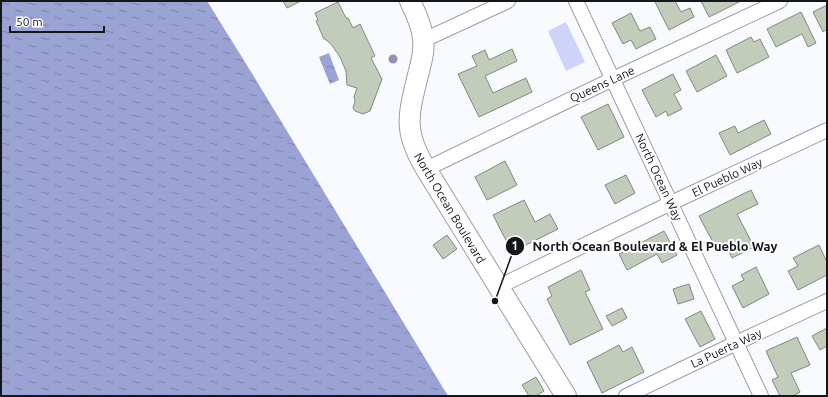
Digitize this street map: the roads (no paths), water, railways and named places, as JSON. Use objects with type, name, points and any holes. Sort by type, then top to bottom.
[{"type":"street","name":"North Ocean Boulevard","points":[[410,1],[419,22],[424,40],[421,63],[409,115],[411,137],[418,157],[566,396]]},
{"type":"street","points":[[424,40],[508,1]]},
{"type":"street","name":"North Ocean Way","points":[[576,1],[761,396]]},
{"type":"street","name":"Queens Lane","points":[[426,169],[780,1]]},
{"type":"street","name":"El Pueblo Way","points":[[498,287],[671,203],[827,130]]},
{"type":"street","name":"La Puerta Way","points":[[626,396],[827,301]]},
{"type":"water","points":[[1,1],[207,1],[448,396],[1,396]]},
{"type":"water","points":[[329,53],[339,80],[330,84],[319,57]]},
{"type":"place","name":"North Ocean Boulevard & El Pueblo Way","points":[[495,301]]}]
